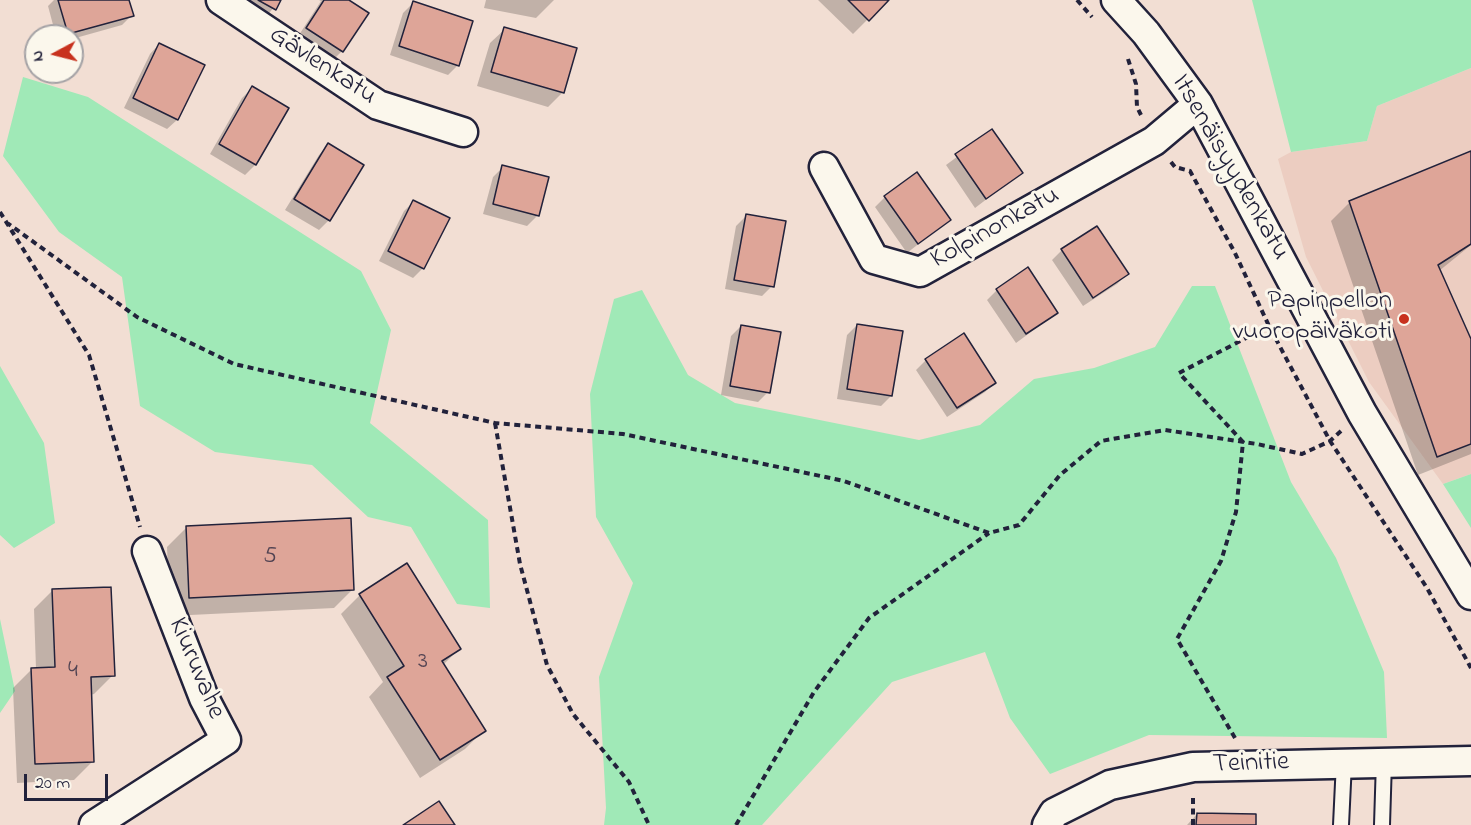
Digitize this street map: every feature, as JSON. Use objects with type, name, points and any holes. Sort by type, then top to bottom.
[{"type":"street","name":"Gävlenkatu","points":[[221,0],[378,105],[463,132]]},
{"type":"street","name":"Itsenäisyydenkatu","points":[[1116,0],[1146,33],[1198,104],[1362,413],[1471,595]]},
{"type":"street","name":"Kolpinonkatu","points":[[824,167],[874,259],[920,272],[1154,141],[1198,104]]},
{"type":"street","name":"Kiuruvahe","points":[[94,825],[226,740],[204,698],[147,551]]},
{"type":"street","name":"Teinitie","points":[[1047,825],[1054,813],[1110,785],[1193,767],[1384,761],[1471,761]]},
{"type":"lane","points":[[1382,825],[1384,761]]},
{"type":"lane","points":[[1341,825],[1344,762]]},
{"type":"path","points":[[1077,0],[1099,25]]},
{"type":"path","points":[[1121,50],[1128,58],[1136,84],[1137,107],[1154,141],[1175,167],[1190,171],[1235,253],[1269,326],[1330,441],[1428,588],[1471,668]]},
{"type":"path","points":[[0,212],[89,355],[147,551]]},
{"type":"path","points":[[6,222],[137,317],[234,364],[495,423],[623,434],[844,481],[989,533]]},
{"type":"path","points":[[1250,764],[1177,639],[1221,561],[1236,512],[1243,442],[1179,373],[1269,326]]},
{"type":"path","points":[[736,825],[814,692],[869,618],[989,533],[1019,525],[1060,475],[1101,441],[1165,430],[1302,454],[1330,441],[1362,413]]},
{"type":"path","points":[[495,423],[520,564],[547,665],[573,714],[629,782],[649,825]]},
{"type":"shaded area","name":"Papinpellon vuoropäiväkoti","points":[[1471,68],[1471,474],[1443,484],[1369,382],[1306,257],[1278,159],[1291,152],[1367,141],[1377,106]]},
{"type":"green space","points":[[1252,0],[1471,0],[1471,68],[1377,106],[1367,141],[1291,152]]},
{"type":"green space","points":[[23,77],[24,84],[46,84],[88,97],[361,271],[391,330],[370,423],[488,520],[490,608],[457,604],[411,527],[368,517],[312,465],[215,452],[140,406],[122,277],[59,232],[3,156]]},
{"type":"green space","points":[[1192,286],[1215,286],[1291,482],[1336,558],[1384,672],[1387,738],[1149,735],[1050,774],[1010,718],[985,652],[892,682],[762,825],[604,825],[606,808],[599,677],[633,583],[596,517],[590,394],[614,299],[642,290],[688,375],[735,403],[919,440],[980,425],[1034,379],[1094,368],[1155,347]]},
{"type":"green space","points":[[0,366],[44,443],[55,523],[14,548],[0,535]]},
{"type":"green space","points":[[1471,474],[1471,528],[1443,484]]},
{"type":"green space","points":[[0,619],[15,691],[0,713]]},
{"type":"building","points":[[58,0],[129,0],[134,16],[84,30],[84,24],[65,24]]},
{"type":"building","points":[[258,0],[281,0],[276,10]]},
{"type":"building","points":[[324,0],[349,0],[369,13],[343,52],[306,28]]},
{"type":"building","points":[[848,0],[889,0],[869,21]]},
{"type":"building","points":[[413,1],[473,21],[459,66],[399,46]]},
{"type":"building","points":[[504,27],[577,48],[564,93],[491,72]]},
{"type":"building","points":[[159,43],[205,65],[178,120],[133,98]]},
{"type":"building","points":[[252,86],[289,108],[256,165],[219,144]]},
{"type":"building","points":[[992,129],[1023,173],[986,199],[955,154]]},
{"type":"building","points":[[328,143],[364,165],[330,221],[294,199]]},
{"type":"building","points":[[1471,151],[1471,244],[1438,265],[1471,339],[1471,444],[1437,457],[1349,201]]},
{"type":"building","points":[[502,165],[549,177],[539,216],[493,204]]},
{"type":"building","points":[[917,172],[951,220],[918,244],[884,196]]},
{"type":"building","points":[[413,200],[450,218],[424,269],[388,251]]},
{"type":"building","points":[[746,214],[786,221],[774,287],[734,280]]},
{"type":"building","points":[[1097,226],[1129,274],[1093,298],[1061,249]]},
{"type":"building","points":[[1028,267],[1058,313],[1026,334],[996,289]]},
{"type":"building","points":[[857,324],[903,331],[892,396],[847,389]]},
{"type":"building","points":[[741,325],[781,332],[770,393],[730,386]]},
{"type":"building","points":[[964,333],[996,383],[957,408],[925,359]]},
{"type":"building","points":[[351,518],[354,590],[189,598],[186,526]]},
{"type":"building","points":[[407,563],[461,649],[442,661],[486,731],[440,760],[387,677],[404,666],[359,594]]},
{"type":"building","points":[[111,587],[115,676],[91,677],[94,762],[35,764],[31,668],[55,667],[52,589]]},
{"type":"building","points":[[439,801],[455,825],[403,825]]},
{"type":"building","points":[[1197,813],[1256,814],[1256,825],[1196,825]]},
{"type":"place","name":"Papinpellon vuoropäiväkoti","points":[[1404,319]]}]
